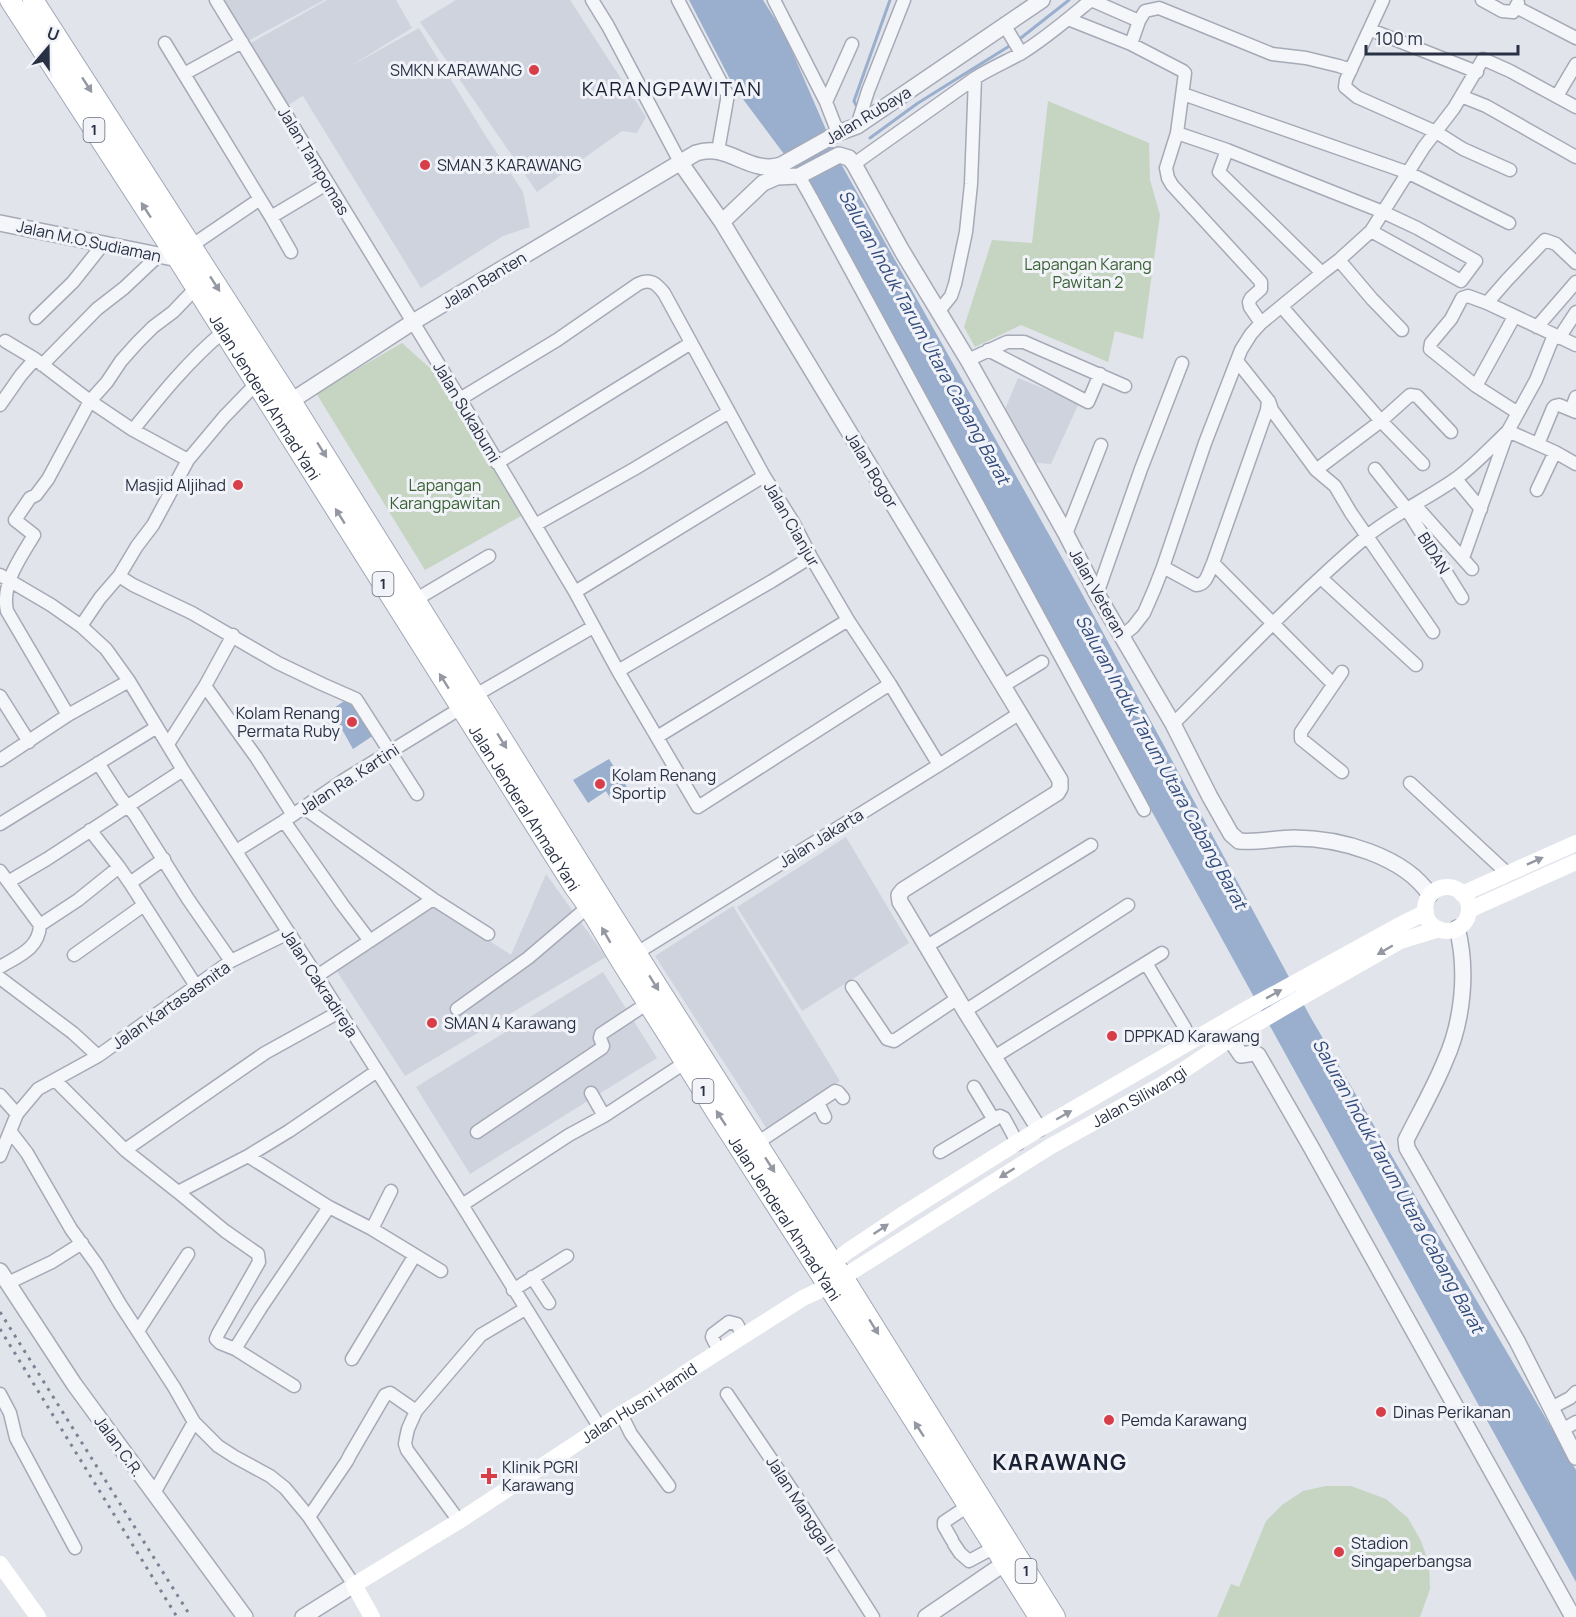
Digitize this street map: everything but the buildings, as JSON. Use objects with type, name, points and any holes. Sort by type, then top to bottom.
[{"type":"main road","name":"Jalan Jenderal Ahmad Yani","points":[[10,0],[185,253],[291,401],[415,600],[468,702],[575,888],[629,958],[648,1003],[831,1275],[956,1473],[1039,1617]]},
{"type":"main road","name":"Jalan Jenderal Ahmad Yani","points":[[33,0],[185,253],[196,288],[223,332],[468,702],[629,958],[756,1143],[831,1275]]},
{"type":"main road","points":[[1462,894],[1576,843]]},
{"type":"main road","points":[[1469,910],[1576,862]]},
{"type":"main road","points":[[1446,887],[1462,894],[1469,910],[1464,923],[1448,931],[1439,929],[1429,920],[1425,912],[1430,895],[1446,887]]},
{"type":"main road","name":"Jalan Siliwangi","points":[[831,1275],[952,1208],[1051,1146],[1163,1084],[1255,1025],[1305,986],[1398,926],[1425,912]]},
{"type":"main road","name":"Jalan Siliwangi","points":[[831,1275],[905,1213],[1039,1129],[1245,1010],[1305,986],[1400,940],[1439,929]]},
{"type":"main road","points":[[1152,1065],[1163,1084]]},
{"type":"main road","points":[[939,1192],[952,1208]]},
{"type":"main road","name":"Jalan Husni Hamid","points":[[354,1585],[459,1521],[803,1298],[831,1275]]},
{"type":"main road","name":"Jalan Jenderal Ahmad Yani","points":[[956,1473],[968,1506],[1055,1617]]},
{"type":"main road","points":[[0,1564],[38,1617]]},
{"type":"main road","points":[[354,1585],[372,1617]]},
{"type":"street","name":"Jalan Tampomas","points":[[216,0],[412,322]]},
{"type":"street","points":[[592,0],[680,162],[707,149],[718,151],[727,94],[678,0]]},
{"type":"street","points":[[774,0],[826,102],[835,136]]},
{"type":"street","points":[[857,126],[868,91],[904,0]]},
{"type":"street","name":"Jalan Rubaya","points":[[718,151],[758,167],[773,168],[787,162],[857,126],[1007,30],[1041,0]]},
{"type":"street","points":[[854,164],[975,78],[1068,19],[1091,0],[1139,21]]},
{"type":"street","points":[[1383,0],[1346,80],[1345,87],[1350,92],[1436,132],[1463,149],[1510,170]]},
{"type":"street","points":[[1482,0],[1502,11],[1512,12],[1517,4],[1576,38]]},
{"type":"street","points":[[1131,44],[1145,11],[1159,8],[1272,54],[1306,58],[1351,70]]},
{"type":"street","points":[[1068,19],[1131,44],[1184,71],[1177,133],[1166,168],[1168,178],[1261,282],[1261,289],[1249,302],[1250,308],[1261,323]]},
{"type":"street","points":[[1007,30],[1020,51]]},
{"type":"street","points":[[1371,30],[1477,72]]},
{"type":"street","points":[[184,74],[242,42]]},
{"type":"street","points":[[165,43],[291,252]]},
{"type":"street","points":[[826,102],[852,44]]},
{"type":"street","points":[[1122,636],[1144,613],[1163,567],[1205,443],[1241,350],[1251,334],[1261,323],[1371,231],[1424,147],[1461,96],[1484,59],[1576,107]]},
{"type":"street","points":[[1557,96],[1576,64]]},
{"type":"street","points":[[938,312],[951,296],[966,232],[971,184],[975,78]]},
{"type":"street","points":[[1183,94],[1409,173],[1509,223]]},
{"type":"street","points":[[1461,96],[1486,106],[1576,157]]},
{"type":"street","points":[[1177,133],[1227,150],[1383,212],[1476,261],[1461,281],[1371,231]]},
{"type":"street","points":[[1227,150],[1219,172],[1322,273]]},
{"type":"street","name":"Jalan Rubaya","points":[[722,222],[763,183],[777,177],[798,176],[839,154],[849,158],[854,164]]},
{"type":"street","name":"Jalan Bogor","points":[[680,162],[722,222],[1060,780],[1057,793],[903,890],[899,895],[900,902],[927,946]]},
{"type":"street","name":"Jalan Banten","points":[[291,401],[412,322],[680,162]]},
{"type":"street","name":"Jalan Veteran","points":[[854,164],[902,251],[968,360],[1066,534],[1097,594],[1173,724],[1231,834],[1236,839],[1244,841],[1296,838],[1331,842],[1359,849],[1386,858],[1416,878],[1430,895]]},
{"type":"street","points":[[798,176],[1143,810]]},
{"type":"street","points":[[271,217],[328,183]]},
{"type":"street","points":[[185,253],[260,199]]},
{"type":"street","name":"Jalan M.O.Sudiaman","points":[[0,223],[158,256],[185,253]]},
{"type":"street","points":[[1487,303],[1545,240],[1556,244],[1576,263]]},
{"type":"street","points":[[36,318],[73,282],[104,243]]},
{"type":"street","points":[[0,405],[21,375],[124,288],[158,256]]},
{"type":"street","points":[[1339,260],[1402,330]]},
{"type":"street","name":"Jalan Cianjur","points":[[460,399],[556,340],[644,281],[650,281],[659,287],[811,557],[939,765]]},
{"type":"street","points":[[1537,327],[1576,282]]},
{"type":"street","points":[[68,716],[5,603],[4,578],[34,535],[15,520],[48,478],[90,401],[121,361],[196,288]]},
{"type":"street","points":[[1518,412],[1476,386],[1430,349],[1429,346],[1450,319],[1462,298],[1468,296],[1487,303],[1576,345]]},
{"type":"street","points":[[1282,307],[1381,420],[1423,464]]},
{"type":"street","points":[[1463,558],[1508,431],[1536,380],[1556,336],[1576,312]]},
{"type":"street","points":[[1476,386],[1515,317]]},
{"type":"street","name":"Jalan Sukabumi","points":[[412,322],[535,525],[698,807],[890,684]]},
{"type":"street","points":[[133,430],[176,380],[223,332]]},
{"type":"street","points":[[5,340],[133,430],[188,460]]},
{"type":"street","points":[[968,360],[1007,342],[1024,342],[1125,386]]},
{"type":"street","points":[[497,463],[691,343]]},
{"type":"street","points":[[988,350],[1088,402],[1100,374]]},
{"type":"street","points":[[1237,361],[1268,400],[1272,410],[1316,470],[1335,486],[1433,632]]},
{"type":"street","points":[[1097,594],[1141,469],[1182,363]]},
{"type":"street","points":[[81,626],[100,598],[119,576],[136,546],[153,525],[188,460],[224,417],[256,384]]},
{"type":"street","points":[[1316,470],[1410,395],[1417,396],[1451,432]]},
{"type":"street","points":[[1538,444],[1553,408],[1559,405],[1574,411],[1576,397]]},
{"type":"street","points":[[1163,567],[1197,585],[1205,583],[1267,410],[1268,400]]},
{"type":"street","points":[[535,525],[729,412]]},
{"type":"street","points":[[1508,431],[1576,464]]},
{"type":"street","points":[[1173,724],[1274,623],[1368,536],[1456,479],[1508,431]]},
{"type":"street","points":[[1066,534],[1101,445]]},
{"type":"street","points":[[1537,490],[1555,452]]},
{"type":"street","points":[[1375,469],[1472,569]]},
{"type":"street","points":[[574,592],[764,476]]},
{"type":"street","points":[[1456,479],[1481,509]]},
{"type":"street","name":"BIDAN","points":[[1410,507],[1462,598]]},
{"type":"street","points":[[415,600],[489,556]]},
{"type":"street","points":[[618,671],[811,557]]},
{"type":"street","points":[[1213,563],[1333,684]]},
{"type":"street","points":[[119,576],[192,613],[278,663],[356,699],[417,794]]},
{"type":"street","name":"Jalan Cakradireja","points":[[4,578],[51,604],[81,626],[106,649],[129,681],[183,770],[462,1205],[600,1428]]},
{"type":"street","points":[[1321,578],[1416,665]]},
{"type":"street","points":[[657,737],[848,620]]},
{"type":"street","name":"Jalan Ra. Kartini","points":[[236,851],[468,702],[593,627]]},
{"type":"street","points":[[168,744],[233,636]]},
{"type":"street","points":[[1004,686],[1042,662]]},
{"type":"street","points":[[1342,672],[1300,732],[1301,740],[1342,772]]},
{"type":"street","points":[[0,760],[68,716],[129,681]]},
{"type":"street","points":[[205,686],[294,815],[342,904],[370,941]]},
{"type":"street","points":[[0,696],[29,742]]},
{"type":"street","name":"Jalan Jakarta","points":[[629,958],[1020,713]]},
{"type":"street","points":[[0,824],[157,727]]},
{"type":"street","points":[[98,763],[231,961]]},
{"type":"street","points":[[8,882],[183,770]]},
{"type":"street","points":[[1410,783],[1508,874]]},
{"type":"street","points":[[294,815],[488,934]]},
{"type":"street","points":[[90,830],[130,883],[196,986]]},
{"type":"street","points":[[1039,1129],[927,946],[1091,845]]},
{"type":"street","points":[[130,883],[164,860]]},
{"type":"street","points":[[40,925],[78,900],[119,867]]},
{"type":"street","points":[[0,871],[40,925],[40,933],[33,946],[0,968]]},
{"type":"street","points":[[317,976],[433,899]]},
{"type":"street","points":[[74,955],[144,905]]},
{"type":"street","points":[[852,987],[887,1039],[894,1041],[961,1005],[1128,905]]},
{"type":"street","points":[[457,1009],[528,958],[589,906]]},
{"type":"street","points":[[1457,928],[1462,955],[1462,982],[1455,1030],[1446,1060],[1407,1140],[1407,1148],[1517,1341],[1576,1458]]},
{"type":"street","name":"Jalan Kartasasmita","points":[[0,1156],[17,1114],[38,1089],[98,1056],[231,961],[288,933]]},
{"type":"street","points":[[994,1057],[1162,953]]},
{"type":"street","points":[[1146,963],[1185,1028]]},
{"type":"street","points":[[0,978],[73,1032],[98,1056]]},
{"type":"street","points":[[477,1132],[602,1048],[601,1034],[648,1003]]},
{"type":"street","points":[[124,1150],[265,1053],[339,1012]]},
{"type":"street","points":[[1230,1039],[1241,1055],[1254,1053],[1258,1055],[1572,1617]]},
{"type":"street","points":[[462,1205],[686,1062]]},
{"type":"street","points":[[178,1192],[248,1156],[289,1131],[376,1071]]},
{"type":"street","points":[[55,1080],[124,1150],[225,1231],[258,1254],[260,1258],[217,1336],[218,1341],[294,1386]]},
{"type":"street","points":[[974,1086],[994,1120]]},
{"type":"street","points":[[756,1143],[783,1132],[835,1091],[843,1098]]},
{"type":"street","points":[[591,1093],[604,1116]]},
{"type":"street","points":[[0,1095],[17,1114]]},
{"type":"street","points":[[818,1103],[825,1117]]},
{"type":"street","points":[[940,1152],[1000,1116],[1004,1118],[1018,1144]]},
{"type":"street","points":[[10,1131],[27,1153],[71,1229],[174,1387],[194,1422],[218,1446],[235,1458],[270,1476],[285,1488],[309,1517],[354,1585],[303,1617]]},
{"type":"street","points":[[248,1156],[329,1207],[372,1229],[441,1270]]},
{"type":"street","points":[[372,1229],[391,1191]]},
{"type":"street","points":[[235,1349],[329,1207]]},
{"type":"street","points":[[4,1277],[52,1262],[82,1243]]},
{"type":"street","points":[[138,1331],[188,1254]]},
{"type":"street","points":[[352,1359],[415,1255]]},
{"type":"street","points":[[513,1290],[567,1256]]},
{"type":"street","name":"Jalan C.R.","points":[[4,1277],[74,1384],[245,1617]]},
{"type":"street","points":[[532,1277],[549,1303]]},
{"type":"street","points":[[459,1521],[407,1450],[405,1444],[408,1429],[417,1411],[481,1335],[525,1309]]},
{"type":"street","points":[[715,1343],[713,1335],[729,1322],[737,1324],[743,1336]]},
{"type":"street","points":[[1551,1408],[1570,1398],[1576,1392]]},
{"type":"street","points":[[309,1517],[347,1461],[387,1393],[417,1411]]},
{"type":"street","points":[[0,1394],[10,1413],[16,1438],[75,1548]]},
{"type":"street","name":"Jalan Mangga II","points":[[727,1394],[794,1493],[873,1617]]},
{"type":"street","points":[[621,1414],[631,1434],[669,1486]]},
{"type":"street","points":[[154,1493],[194,1422]]},
{"type":"street","points":[[1562,1430],[1576,1422]]},
{"type":"street","points":[[968,1506],[944,1524],[966,1560],[970,1562],[996,1543]]},
{"type":"street","points":[[926,1617],[996,1543]]},
{"type":"shaded area","points":[[224,0],[324,0],[248,41]]},
{"type":"shaded area","name":"SMAN 3 KARAWANG","points":[[327,0],[396,0],[412,28],[349,67],[419,28],[523,192],[530,227],[503,236],[421,288],[303,96],[288,105],[251,43]]},
{"type":"shaded area","name":"SMKN KARAWANG","points":[[456,0],[570,0],[646,117],[637,133],[622,131],[537,192],[420,22]]},
{"type":"shaded area","points":[[1018,378],[1079,403],[1051,464],[1029,462],[1003,414]]},
{"type":"shaded area","points":[[846,837],[909,943],[802,1011],[737,907]]},
{"type":"shaded area","name":"SMAN 4 Karawang","points":[[546,874],[606,957],[405,1076],[336,970],[433,904],[511,955]]},
{"type":"shaded area","points":[[733,906],[840,1081],[767,1129],[655,956]]},
{"type":"shaded area","points":[[603,972],[657,1058],[470,1174],[416,1087]]},
{"type":"green space","name":"Lapangan Karang Pawitan 2","points":[[1048,101],[1149,143],[1150,180],[1160,215],[1143,339],[1115,331],[1108,362],[1021,325],[975,347],[964,327],[992,240],[1032,243]]},
{"type":"green space","name":"Lapangan Karangpawitan","points":[[402,343],[431,369],[506,483],[521,516],[425,570],[316,393]]},
{"type":"green space","name":"Stadion Singaperbangsa","points":[[1326,1486],[1351,1486],[1386,1499],[1408,1518],[1429,1561],[1430,1589],[1420,1617],[1217,1617],[1231,1584],[1239,1587],[1266,1521],[1282,1505],[1303,1491]]},
{"type":"water","name":"Saluran Induk Tarum Utara Cabang Barat","points":[[689,0],[763,0],[785,35],[840,162],[1079,588],[1311,1018],[1576,1470],[1576,1582],[807,185],[734,87]]},
{"type":"water","name":"Kolam Renang Permata Ruby","points":[[350,697],[374,735],[353,749],[331,710]]},
{"type":"water","name":"Kolam Renang Sportip","points":[[609,759],[627,787],[610,798],[606,791],[588,803],[573,780]]},
{"type":"waterway","points":[[856,105],[854,101],[890,0]]},
{"type":"waterway","points":[[1017,41],[1069,0]]},
{"type":"waterway","points":[[870,138],[918,103],[1011,45]]},
{"type":"railway","points":[[0,1312],[191,1617]]},
{"type":"railway","points":[[0,1329],[177,1617]]},
{"type":"place","name":"SMKN KARAWANG","points":[[534,70]]},
{"type":"place","name":"SMAN 3 KARAWANG","points":[[425,165]]},
{"type":"place","name":"Masjid Aljihad","points":[[238,485]]},
{"type":"place","name":"Kolam Renang Permata Ruby","points":[[352,722]]},
{"type":"place","name":"Kolam Renang Sportip","points":[[600,784]]},
{"type":"place","name":"SMAN 4 Karawang","points":[[432,1023]]},
{"type":"place","name":"DPPKAD Karawang","points":[[1112,1036]]},
{"type":"place","name":"Dinas Perikanan","points":[[1381,1412]]},
{"type":"place","name":"Pemda Karawang","points":[[1109,1420]]},
{"type":"place","name":"Klinik PGRI Karawang","points":[[489,1476]]},
{"type":"place","name":"Stadion Singaperbangsa","points":[[1339,1552]]},
{"type":"district","name":"KARANGPAWITAN","points":[[672,89]]},
{"type":"district","name":"KARAWANG","points":[[1060,1462]]}]
